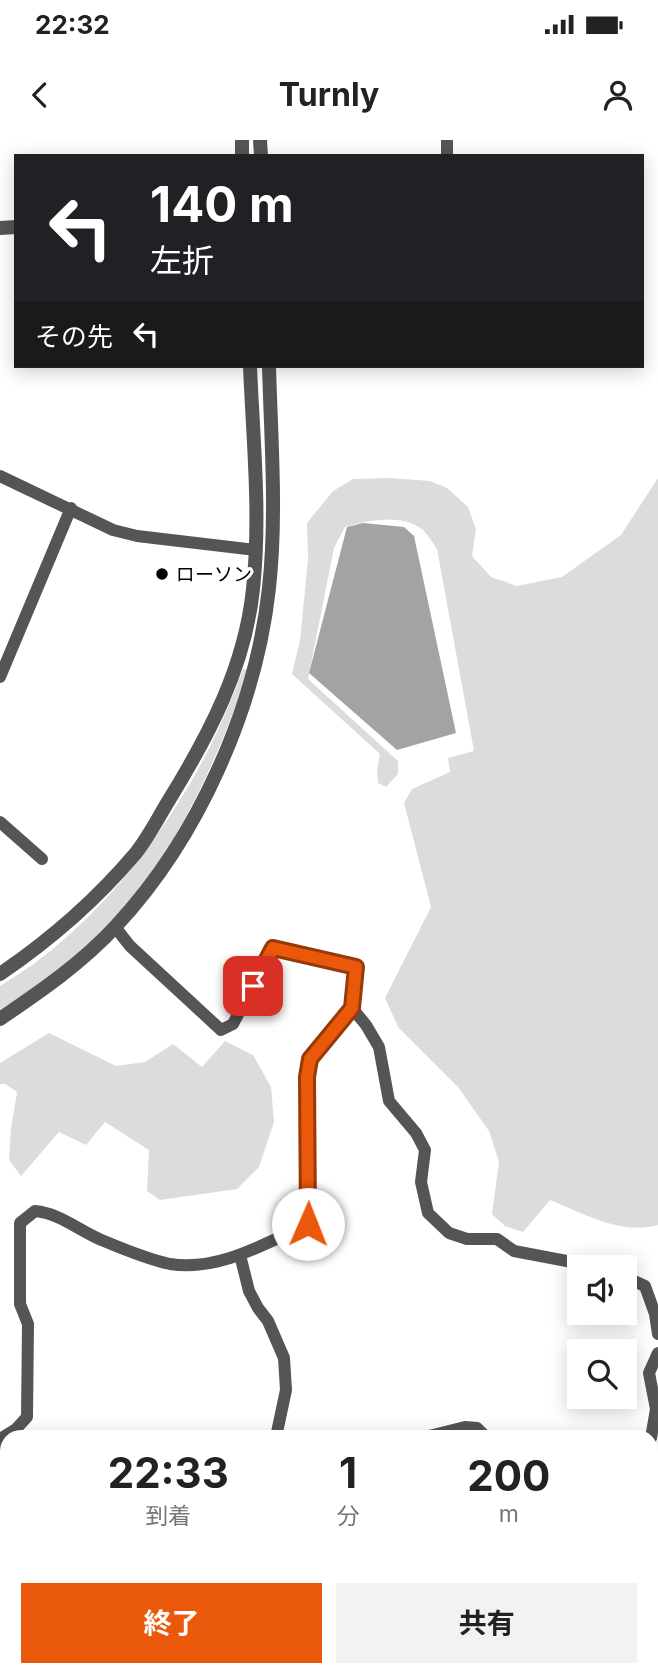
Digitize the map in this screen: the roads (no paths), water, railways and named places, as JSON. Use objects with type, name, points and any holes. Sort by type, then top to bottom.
[{"type":"street","points":[[0,974],[69,921],[137,852],[200,751],[230,686],[253,592],[256,550],[257,501],[250,368]]},
{"type":"street","points":[[0,1019],[45,989],[115,927],[164,868],[191,822],[219,764],[247,694],[259,650],[272,553],[269,368]]},
{"type":"street","points":[[0,476],[113,530],[137,536],[256,550]]},
{"type":"street","points":[[0,677],[71,508]]},
{"type":"street","points":[[0,822],[42,859]]},
{"type":"street","points":[[12,1430],[27,1417],[28,1324],[20,1304],[20,1223],[36,1211],[47,1212],[104,1241],[170,1264],[199,1265],[240,1255],[308,1224],[307,1077],[310,1059],[352,1008],[356,967],[273,948],[233,1024],[221,1030],[130,946],[115,927]]},
{"type":"street","points":[[352,1008],[379,1047],[388,1101],[416,1133],[425,1150],[421,1182],[428,1213],[449,1233],[467,1239],[497,1239],[514,1251],[567,1261]]},
{"type":"street","points":[[240,1255],[249,1290],[268,1321],[284,1358],[286,1390],[277,1430]]},
{"type":"street","points":[[637,1282],[645,1286],[658,1331]]},
{"type":"street","points":[[652,1430],[656,1409],[649,1373],[658,1353]]},
{"type":"street","points":[[453,1430],[465,1427],[479,1430]]},
{"type":"place","name":"ローソン","points":[[162,574]]}]
